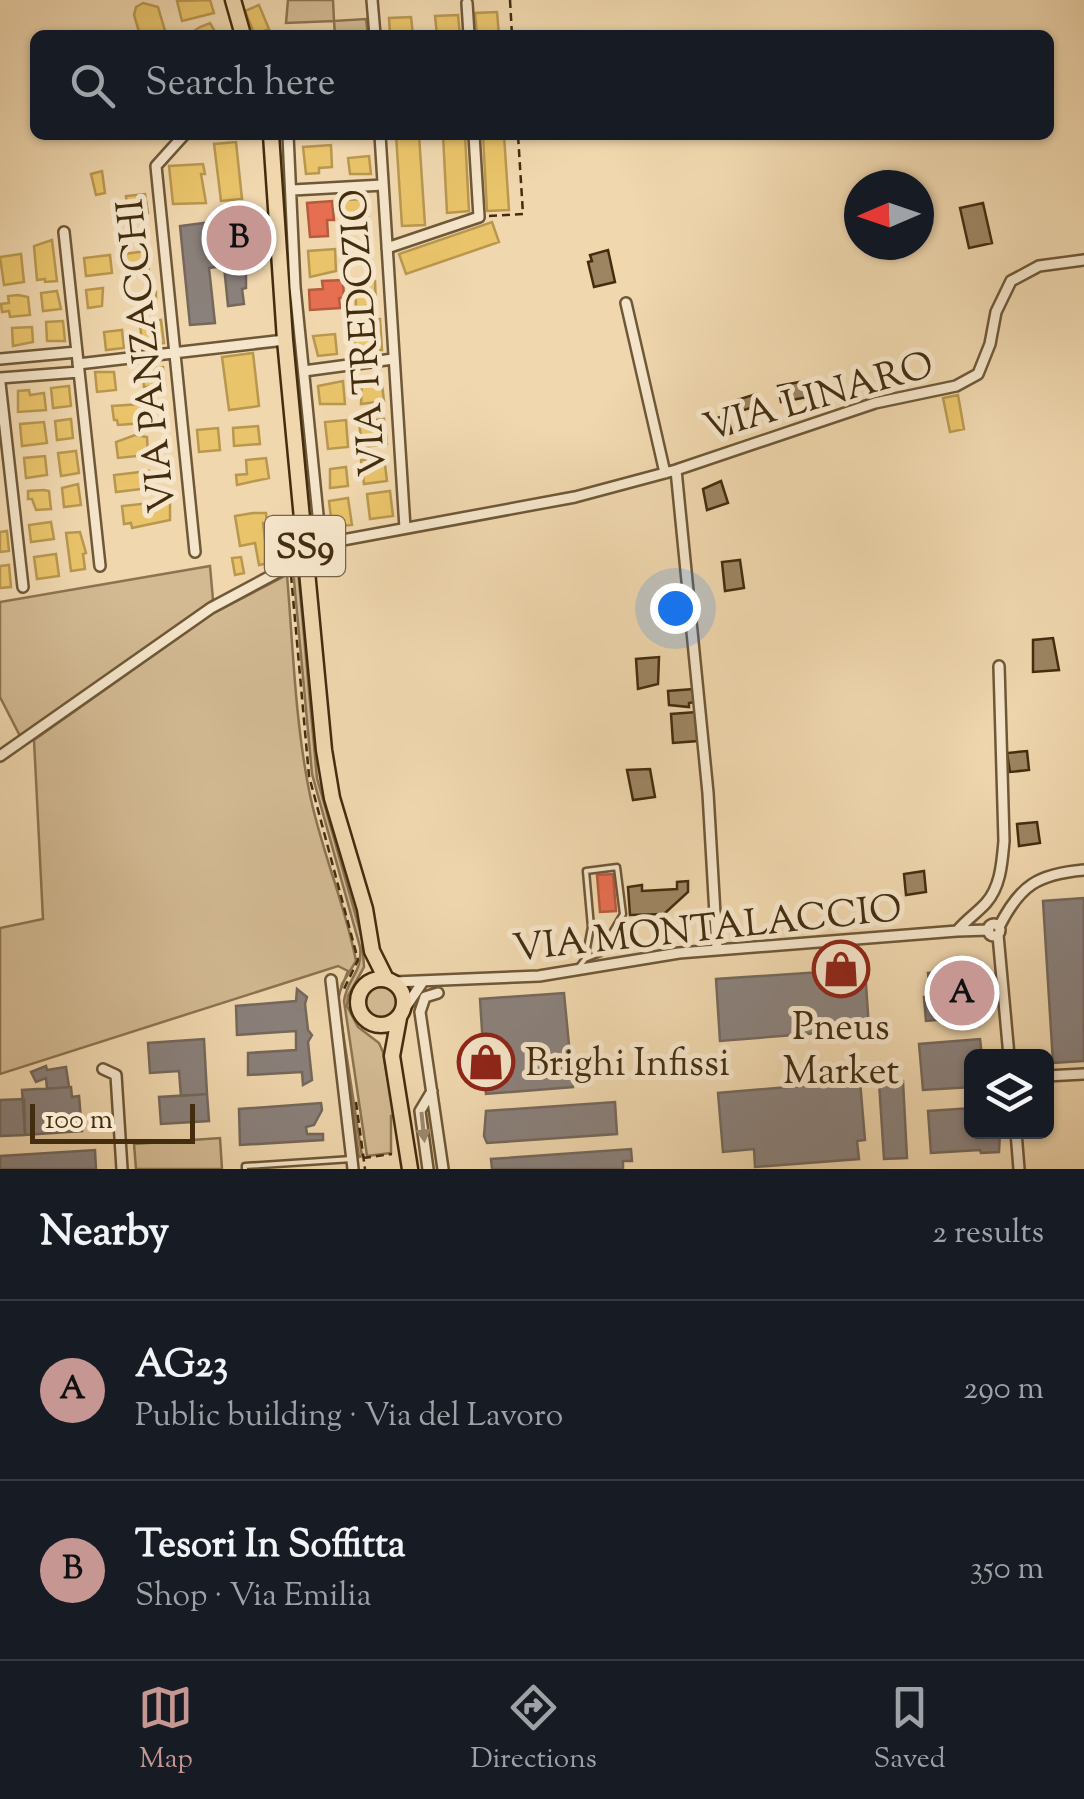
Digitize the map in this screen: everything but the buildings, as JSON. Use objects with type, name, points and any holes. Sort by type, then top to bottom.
[{"type":"main road","points":[[233,0],[242,30]]},
{"type":"main road","name":"SS9","points":[[271,140],[288,287],[285,340],[324,750],[332,798],[365,909],[372,951],[390,981],[404,995],[392,1056],[410,1169]]},
{"type":"main road","name":"SS9","points":[[372,951],[358,1010],[392,1056]]},
{"type":"main road","points":[[364,986],[378,979],[390,981]]},
{"type":"main road","points":[[368,1022],[384,1026],[401,1015]]},
{"type":"street","points":[[372,0],[374,30]]},
{"type":"street","points":[[467,4],[469,30]]},
{"type":"street","name":"VIA PANZACCHI","points":[[179,140],[156,166],[194,552]]},
{"type":"street","points":[[288,140],[293,190],[288,287],[304,371],[318,525]]},
{"type":"street","name":"VIA TREDOZIO","points":[[380,140],[405,528]]},
{"type":"street","points":[[387,248],[479,217],[474,140]]},
{"type":"street","points":[[293,190],[383,185]]},
{"type":"street","points":[[64,232],[100,566]]},
{"type":"street","name":"VIA LINARO","points":[[0,756],[211,608],[306,552],[405,528],[575,497],[671,471],[858,408],[968,381],[978,374],[986,358],[996,312],[1011,281],[1039,266],[1084,260]]},
{"type":"street","points":[[626,303],[671,471]]},
{"type":"street","points":[[23,587],[0,381],[285,340]]},
{"type":"street","points":[[0,359],[77,352]]},
{"type":"street","points":[[304,371],[393,360]]},
{"type":"street","name":"VIA LINARO","points":[[671,471],[708,793],[716,949]]},
{"type":"street","name":"VIA MONTALACCIO","points":[[390,981],[422,983],[539,976],[716,949],[957,932],[994,891],[1002,865],[999,666]]},
{"type":"street","points":[[1008,1049],[995,931],[1021,892],[1043,876],[1084,870]]},
{"type":"street","points":[[957,932],[995,931]]},
{"type":"street","points":[[331,980],[357,1162]]},
{"type":"street","points":[[401,1015],[422,983]]},
{"type":"street","points":[[433,1089],[420,1111],[427,1166],[442,1164],[433,1089],[426,1052],[422,1002],[430,993],[438,994]]},
{"type":"street","points":[[103,1069],[116,1075],[122,1169]]},
{"type":"street","points":[[1054,1076],[1084,1074]]},
{"type":"street","points":[[1017,1139],[1019,1169]]},
{"type":"lane","points":[[576,970],[585,959],[591,927],[586,871],[617,867],[622,914],[600,953],[585,959]]},
{"type":"lane","points":[[246,1169],[245,1166],[357,1162]]},
{"type":"path","points":[[510,0],[512,30]]},
{"type":"path","points":[[479,217],[523,214],[518,140]]},
{"type":"path","points":[[290,564],[309,776],[358,960],[341,995]]},
{"type":"path","points":[[356,1103],[357,1162],[365,1169]]},
{"type":"path","points":[[357,1162],[392,1154]]},
{"type":"shaded area","points":[[288,0],[333,0],[334,21],[286,23]]},
{"type":"shaded area","points":[[366,19],[367,30],[335,30],[334,21]]},
{"type":"shaded area","points":[[210,566],[213,600],[23,736],[19,734],[0,697],[0,602]]},
{"type":"shaded area","points":[[293,569],[298,571],[317,778],[362,938],[364,967],[348,996],[347,1006],[358,1027],[379,1043],[383,1052],[394,1115],[391,1153],[367,1156],[344,1001],[359,963],[360,947],[312,774]]},
{"type":"shaded area","points":[[287,575],[304,764],[319,833],[356,961],[345,980],[348,971],[338,966],[0,1074],[0,928],[43,919],[34,740],[212,614]]},
{"type":"shaded area","points":[[381,987],[393,992],[398,1004],[393,1016],[381,1021],[369,1016],[364,1004],[369,992]]},
{"type":"shaded area","points":[[340,990],[338,1000],[362,1156],[359,1157],[337,999]]},
{"type":"shaded area","points":[[220,1138],[222,1169],[136,1169],[134,1144]]},
{"type":"place","name":"Tesori In Soffitta","points":[[239,238]]},
{"type":"place","name":"Pneus Market","points":[[841,969]]},
{"type":"place","name":"AG23","points":[[962,993]]},
{"type":"place","name":"Brighi Infissi","points":[[486,1062]]}]
